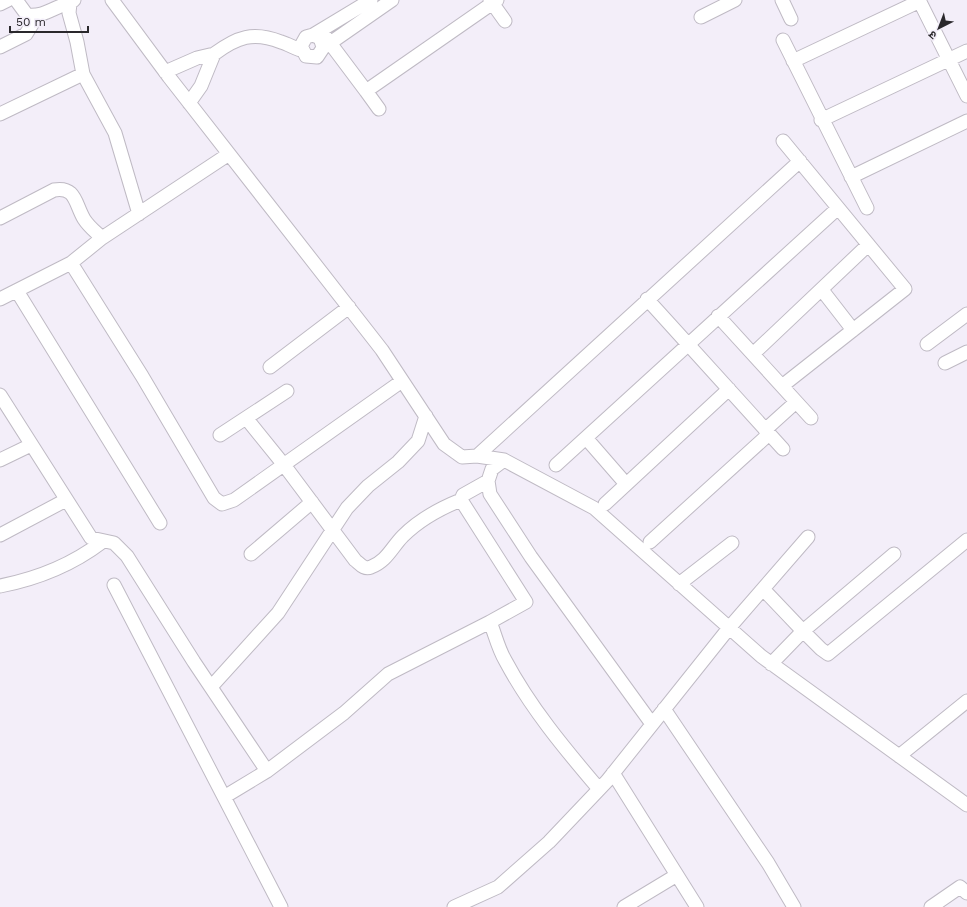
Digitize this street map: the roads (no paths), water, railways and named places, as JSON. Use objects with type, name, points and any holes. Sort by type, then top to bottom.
[{"type":"street","points":[[0,4],[8,0]]},
{"type":"street","points":[[16,0],[27,15],[37,16],[47,13],[56,6],[72,1]]},
{"type":"street","points":[[112,0],[189,103],[382,350],[444,444],[462,457],[477,456],[504,460],[594,508],[771,664],[967,805]]},
{"type":"street","points":[[301,50],[303,39],[317,33],[371,0]]},
{"type":"street","points":[[166,72],[197,58],[214,54],[228,43],[245,36],[263,36],[301,50],[306,56],[313,58],[320,55],[327,46],[392,0]]},
{"type":"street","points":[[700,17],[735,0]]},
{"type":"street","points":[[782,0],[791,19]]},
{"type":"street","points":[[72,1],[69,13],[77,42],[83,74],[115,133],[139,214]]},
{"type":"street","points":[[366,91],[493,1],[505,21]]},
{"type":"street","points":[[793,61],[920,1],[967,96]]},
{"type":"street","points":[[0,47],[26,34],[37,16]]},
{"type":"street","points":[[317,33],[322,41],[366,91],[379,109]]},
{"type":"street","points":[[783,40],[821,120],[867,208]]},
{"type":"street","points":[[821,120],[967,51]]},
{"type":"street","points":[[189,103],[201,86],[214,54]]},
{"type":"street","points":[[0,114],[83,74]]},
{"type":"street","points":[[851,176],[967,121]]},
{"type":"street","points":[[782,386],[904,289],[783,141]]},
{"type":"street","points":[[0,299],[71,263],[102,238],[229,154]]},
{"type":"street","points":[[477,456],[647,299],[800,161]]},
{"type":"street","points":[[0,218],[54,190],[63,188],[74,198],[85,221],[102,238]]},
{"type":"street","points":[[556,465],[838,208]]},
{"type":"street","points":[[753,354],[868,245]]},
{"type":"street","points":[[71,263],[142,376],[214,498],[222,504],[234,500],[402,381]]},
{"type":"street","points":[[822,290],[853,330]]},
{"type":"street","points":[[17,291],[160,523]]},
{"type":"street","points":[[647,299],[783,449]]},
{"type":"street","points":[[270,367],[349,307]]},
{"type":"street","points":[[927,344],[967,314]]},
{"type":"street","points":[[718,316],[811,418]]},
{"type":"street","points":[[945,363],[967,352]]},
{"type":"street","points":[[604,504],[729,390]]},
{"type":"street","points":[[220,435],[287,391]]},
{"type":"street","points":[[0,395],[91,538],[102,542],[114,543],[127,556],[139,578],[267,771]]},
{"type":"street","points":[[650,542],[767,432],[796,402]]},
{"type":"street","points":[[211,687],[278,613],[347,508],[368,486],[398,462],[418,441],[426,416]]},
{"type":"street","points":[[246,418],[284,465],[355,560],[363,567],[369,568],[388,556],[404,535],[426,519],[461,500],[463,496],[488,482]]},
{"type":"street","points":[[586,438],[626,484]]},
{"type":"street","points":[[0,460],[31,445]]},
{"type":"street","points":[[504,460],[492,470],[488,482],[490,494],[507,522],[652,724]]},
{"type":"street","points":[[0,535],[66,500]]},
{"type":"street","points":[[224,797],[267,771],[344,713],[388,674],[526,602],[461,500]]},
{"type":"street","points":[[251,554],[312,502]]},
{"type":"street","points":[[454,907],[498,888],[549,842],[612,774],[729,628],[808,537]]},
{"type":"street","points":[[763,589],[803,631],[828,654],[967,540]]},
{"type":"street","points":[[0,586],[42,575],[87,554],[102,542]]},
{"type":"street","points":[[679,584],[732,543]]},
{"type":"street","points":[[771,664],[803,631],[894,554]]},
{"type":"street","points":[[114,585],[281,907]]},
{"type":"street","points":[[490,622],[504,658],[531,704],[560,744],[599,788]]},
{"type":"street","points":[[899,756],[967,702]]},
{"type":"street","points":[[664,709],[768,863],[794,907]]},
{"type":"street","points":[[612,774],[697,907]]},
{"type":"street","points":[[624,907],[677,875]]},
{"type":"street","points":[[931,907],[960,887],[967,893]]}]
